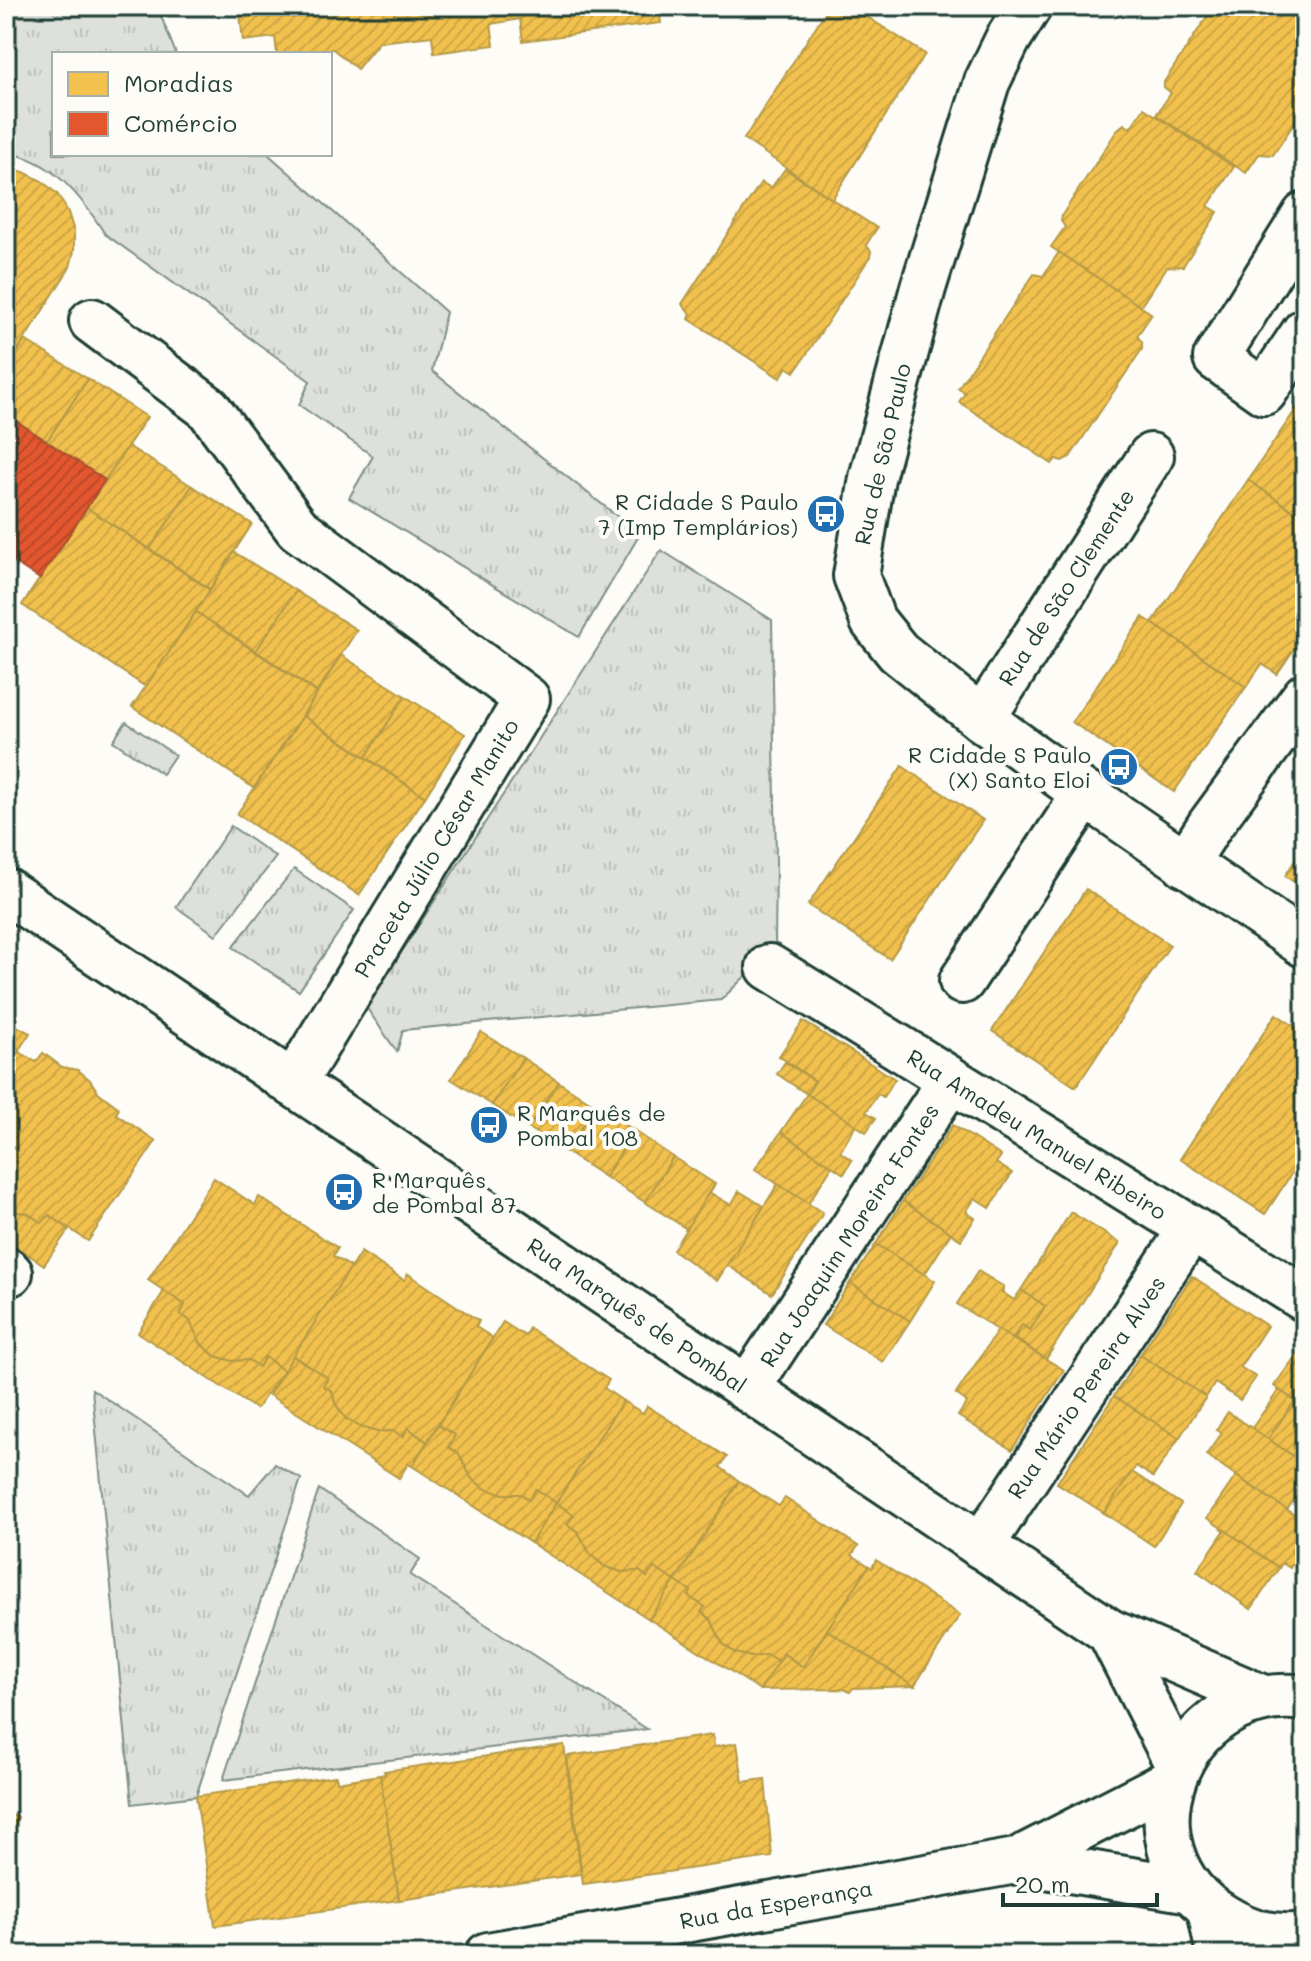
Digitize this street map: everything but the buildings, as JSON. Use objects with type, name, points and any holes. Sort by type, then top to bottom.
[{"type":"street","name":"Rua de São Paulo","points":[[1029,6],[1008,39],[987,82],[923,288],[872,478],[856,576],[873,621],[898,652],[982,719],[1085,794],[1305,945]]},
{"type":"street","points":[[1305,215],[1216,358],[1264,392],[1305,331]]},
{"type":"street","name":"Praceta Júlio César Manito","points":[[92,321],[208,408],[297,528],[527,699],[293,1084]]},
{"type":"street","name":"Rua de São Clemente","points":[[982,719],[1151,456]]},
{"type":"street","points":[[1185,864],[1305,696]]},
{"type":"street","points":[[962,981],[1085,794]]},
{"type":"street","name":"Rua Marquês de Pombal","points":[[6,891],[1110,1632],[1290,1694]]},
{"type":"street","name":"Rua Amadeu Manuel Ribeiro","points":[[769,967],[1305,1299]]},
{"type":"street","name":"Rua Joaquim Moreira Fontes","points":[[747,1389],[950,1081]]},
{"type":"street","name":"Rua Mário Pereira Alves","points":[[981,1546],[1191,1229]]},
{"type":"street","name":"Rua Marquês de Pombal","points":[[1110,1632],[1175,1773]]},
{"type":"street","points":[[1219,1955],[1201,1900],[1173,1856],[1166,1818],[1175,1773],[1199,1734],[1228,1711],[1290,1694]]},
{"type":"street","name":"Rua da Esperança","points":[[488,1955],[1016,1861],[1175,1773]]},
{"type":"street","name":"Rua da Esperança","points":[[1016,1861],[1201,1900]]},
{"type":"street","points":[[1201,1900],[1245,1930],[1284,1938],[1305,1935]]},
{"type":"green space","points":[[6,6],[157,6],[175,52],[52,52],[52,156],[270,156],[446,312],[432,371],[640,534],[579,637],[349,498],[373,456],[299,405],[310,381],[105,234],[76,194],[51,171],[23,156],[6,153]]},
{"type":"green space","points":[[661,550],[772,620],[775,947],[721,1000],[403,1030],[397,1052],[366,1007]]},
{"type":"green space","points":[[126,722],[175,755],[162,774],[113,741]]},
{"type":"green space","points":[[231,826],[276,857],[216,935],[176,907]]},
{"type":"green space","points":[[294,869],[354,910],[299,991],[233,947]]},
{"type":"green space","points":[[92,1389],[249,1495],[275,1464],[301,1479],[196,1796],[132,1804]]},
{"type":"green space","points":[[319,1489],[420,1559],[410,1575],[647,1729],[223,1780]]},
{"type":"place","name":"R Cidade S Paulo 7 (Imp Templários)","points":[[826,514]]},
{"type":"place","name":"R Cidade S Paulo (X) Santo Eloi","points":[[1119,767]]},
{"type":"place","name":"R Marquês de Pombal 108","points":[[489,1125]]},
{"type":"place","name":"R Marquês de Pombal 87","points":[[344,1192]]}]
